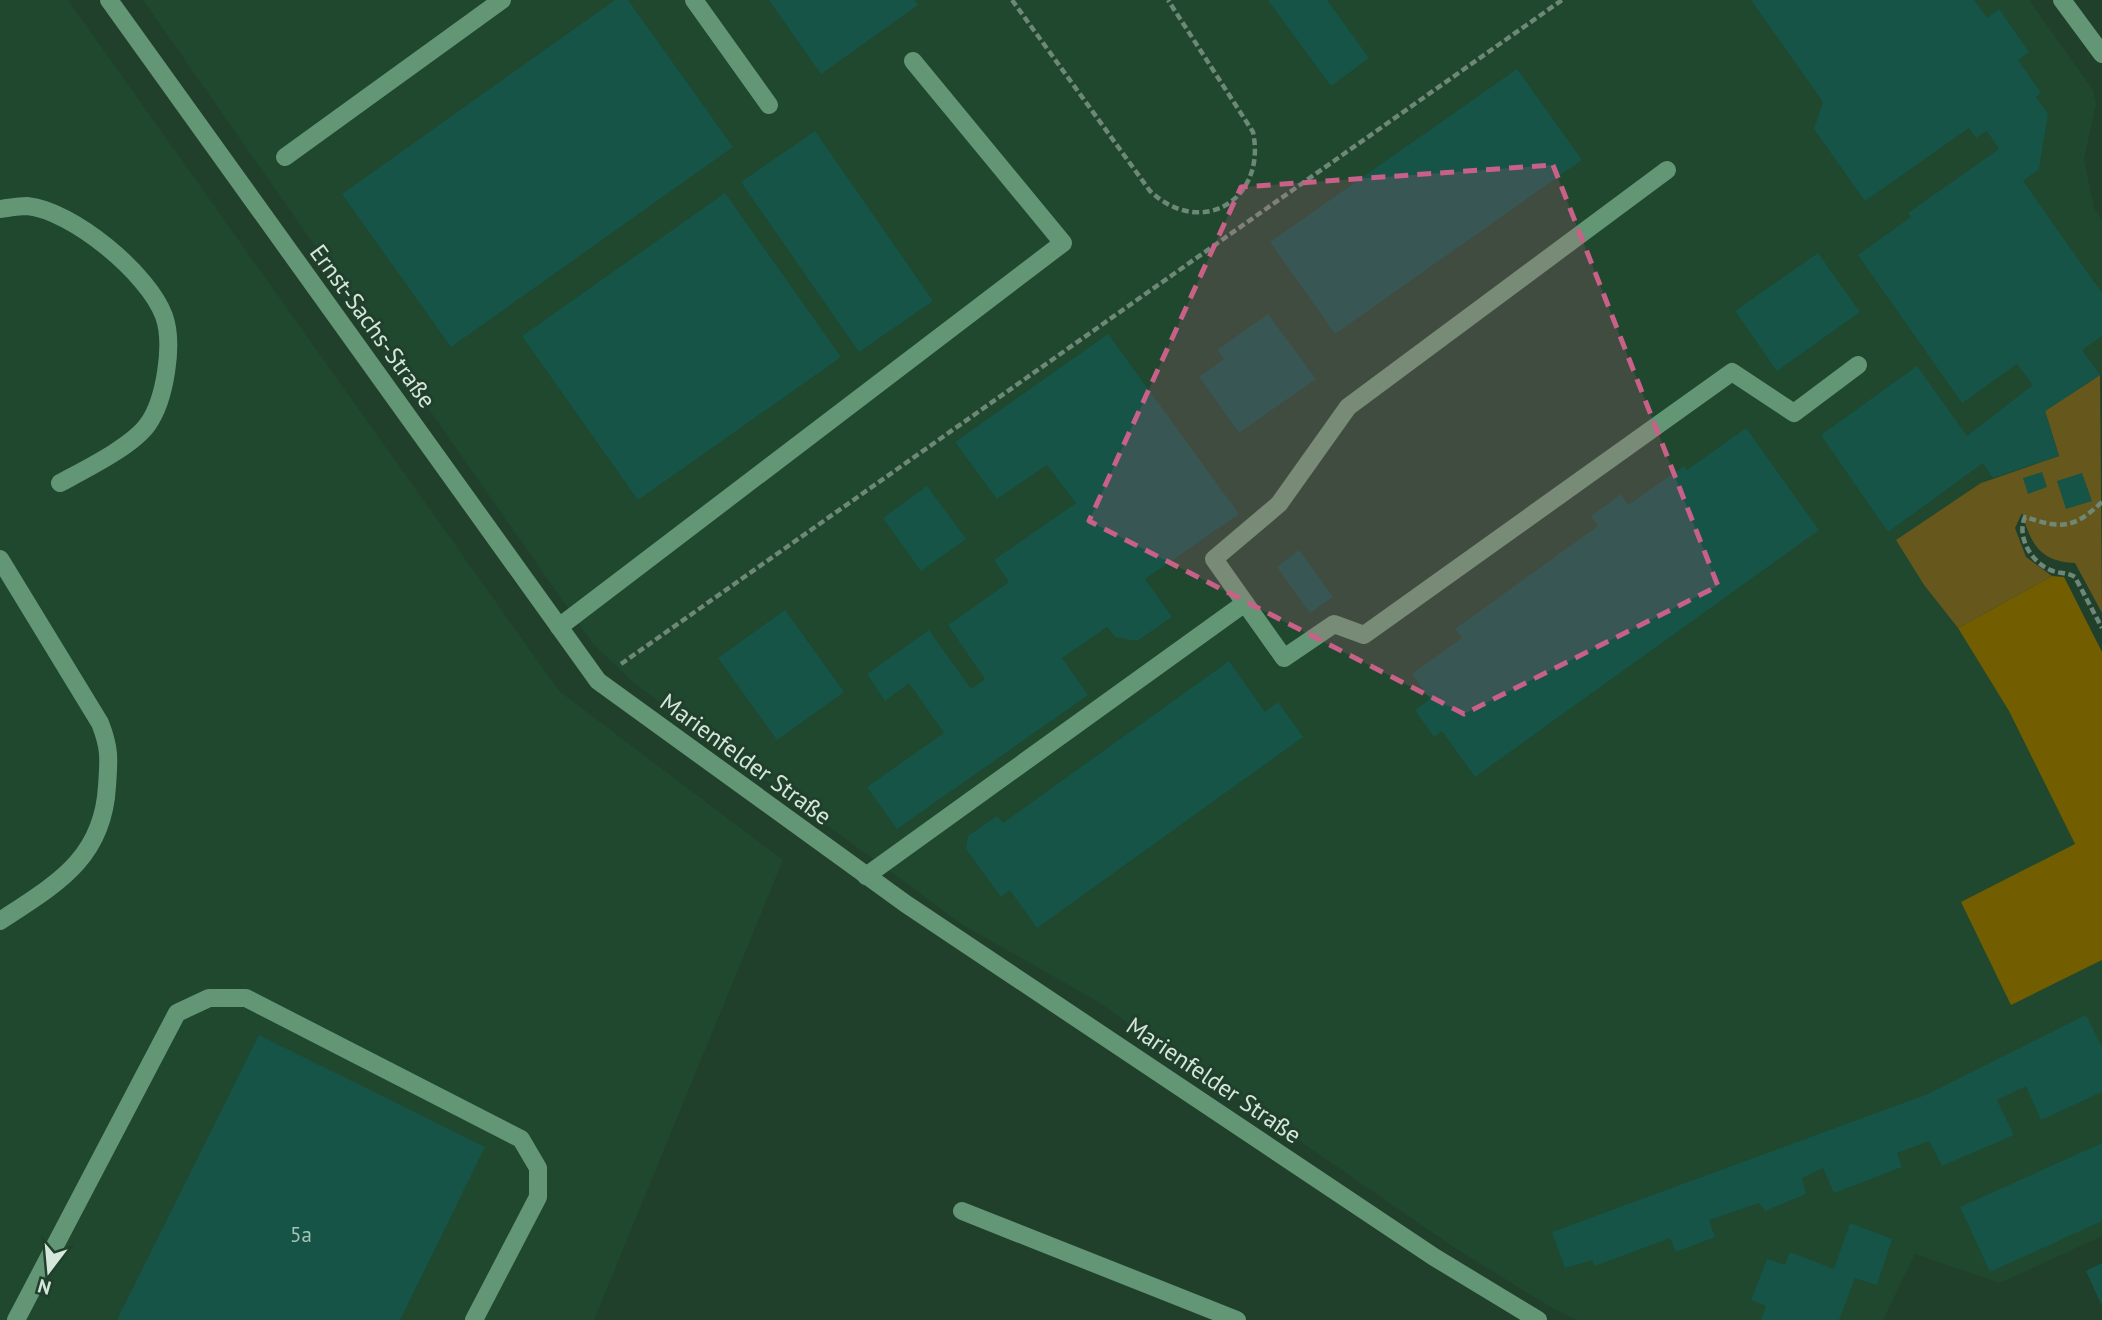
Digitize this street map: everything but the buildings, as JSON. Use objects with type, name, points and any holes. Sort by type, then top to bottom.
[{"type":"street","name":"Ernst-Sachs-Straße","points":[[109,0],[598,681]]},
{"type":"street","points":[[285,157],[502,0]]},
{"type":"street","points":[[694,0],[769,104]]},
{"type":"street","points":[[2062,0],[2102,54]]},
{"type":"street","points":[[559,627],[1063,243],[914,61]]},
{"type":"street","points":[[1667,170],[1348,407],[1279,504],[1214,559],[1284,658],[1334,624],[1364,635],[1732,372],[1794,413],[1858,365]]},
{"type":"street","points":[[0,209],[28,206],[75,223],[117,255],[148,285],[165,317],[165,387],[148,426],[102,461],[60,483]]},
{"type":"street","points":[[0,559],[100,723],[110,750],[106,814],[89,851],[64,878],[0,921]]},
{"type":"street","points":[[866,876],[1245,603]]},
{"type":"street","name":"Marienfelder Straße","points":[[598,681],[866,876],[1411,1241],[1538,1320]]},
{"type":"street","points":[[16,1320],[177,1013],[209,998],[246,998],[520,1139],[538,1168],[538,1198],[474,1320]]},
{"type":"street","points":[[962,1211],[1237,1320]]},
{"type":"path","points":[[1012,0],[1150,191],[1162,203],[1178,211],[1195,213],[1215,210],[1234,201],[1247,186],[1255,167],[1257,149],[1253,132],[1168,0]]},
{"type":"path","points":[[598,681],[1562,0]]},
{"type":"path","points":[[2102,502],[2082,520],[2056,527],[2025,517],[2021,527],[2027,550],[2051,571],[2075,577],[2102,628]]},
{"type":"highlighted area","points":[[1553,165],[1718,586],[1464,714],[1089,521],[1241,187]]},
{"type":"shaded area","points":[[0,0],[68,0],[559,691],[783,860],[594,1320],[0,1320]]},
{"type":"shaded area","points":[[143,0],[2029,0],[2093,90],[2096,104],[2084,159],[2094,208],[2102,220],[2102,374],[2045,411],[2059,456],[1993,478],[1896,540],[1924,585],[1958,628],[2009,711],[2075,844],[2011,1004],[2102,960],[2102,1236],[2000,1283],[1915,1254],[1883,1320],[1577,1320],[1547,1305],[1452,1246],[1095,1000],[963,925],[635,684],[593,644]]},
{"type":"shaded area","points":[[2100,375],[2102,613],[2075,563],[2063,562],[2045,555],[2033,542],[2022,513],[2015,528],[2026,557],[2052,576],[1958,628],[1924,585],[1896,540],[1981,483],[2059,456],[2045,411]]},
{"type":"shaded area","points":[[2052,576],[2064,577],[2102,652],[2102,960],[2011,1005],[1961,902],[2075,844],[2009,711],[1958,628]]}]
